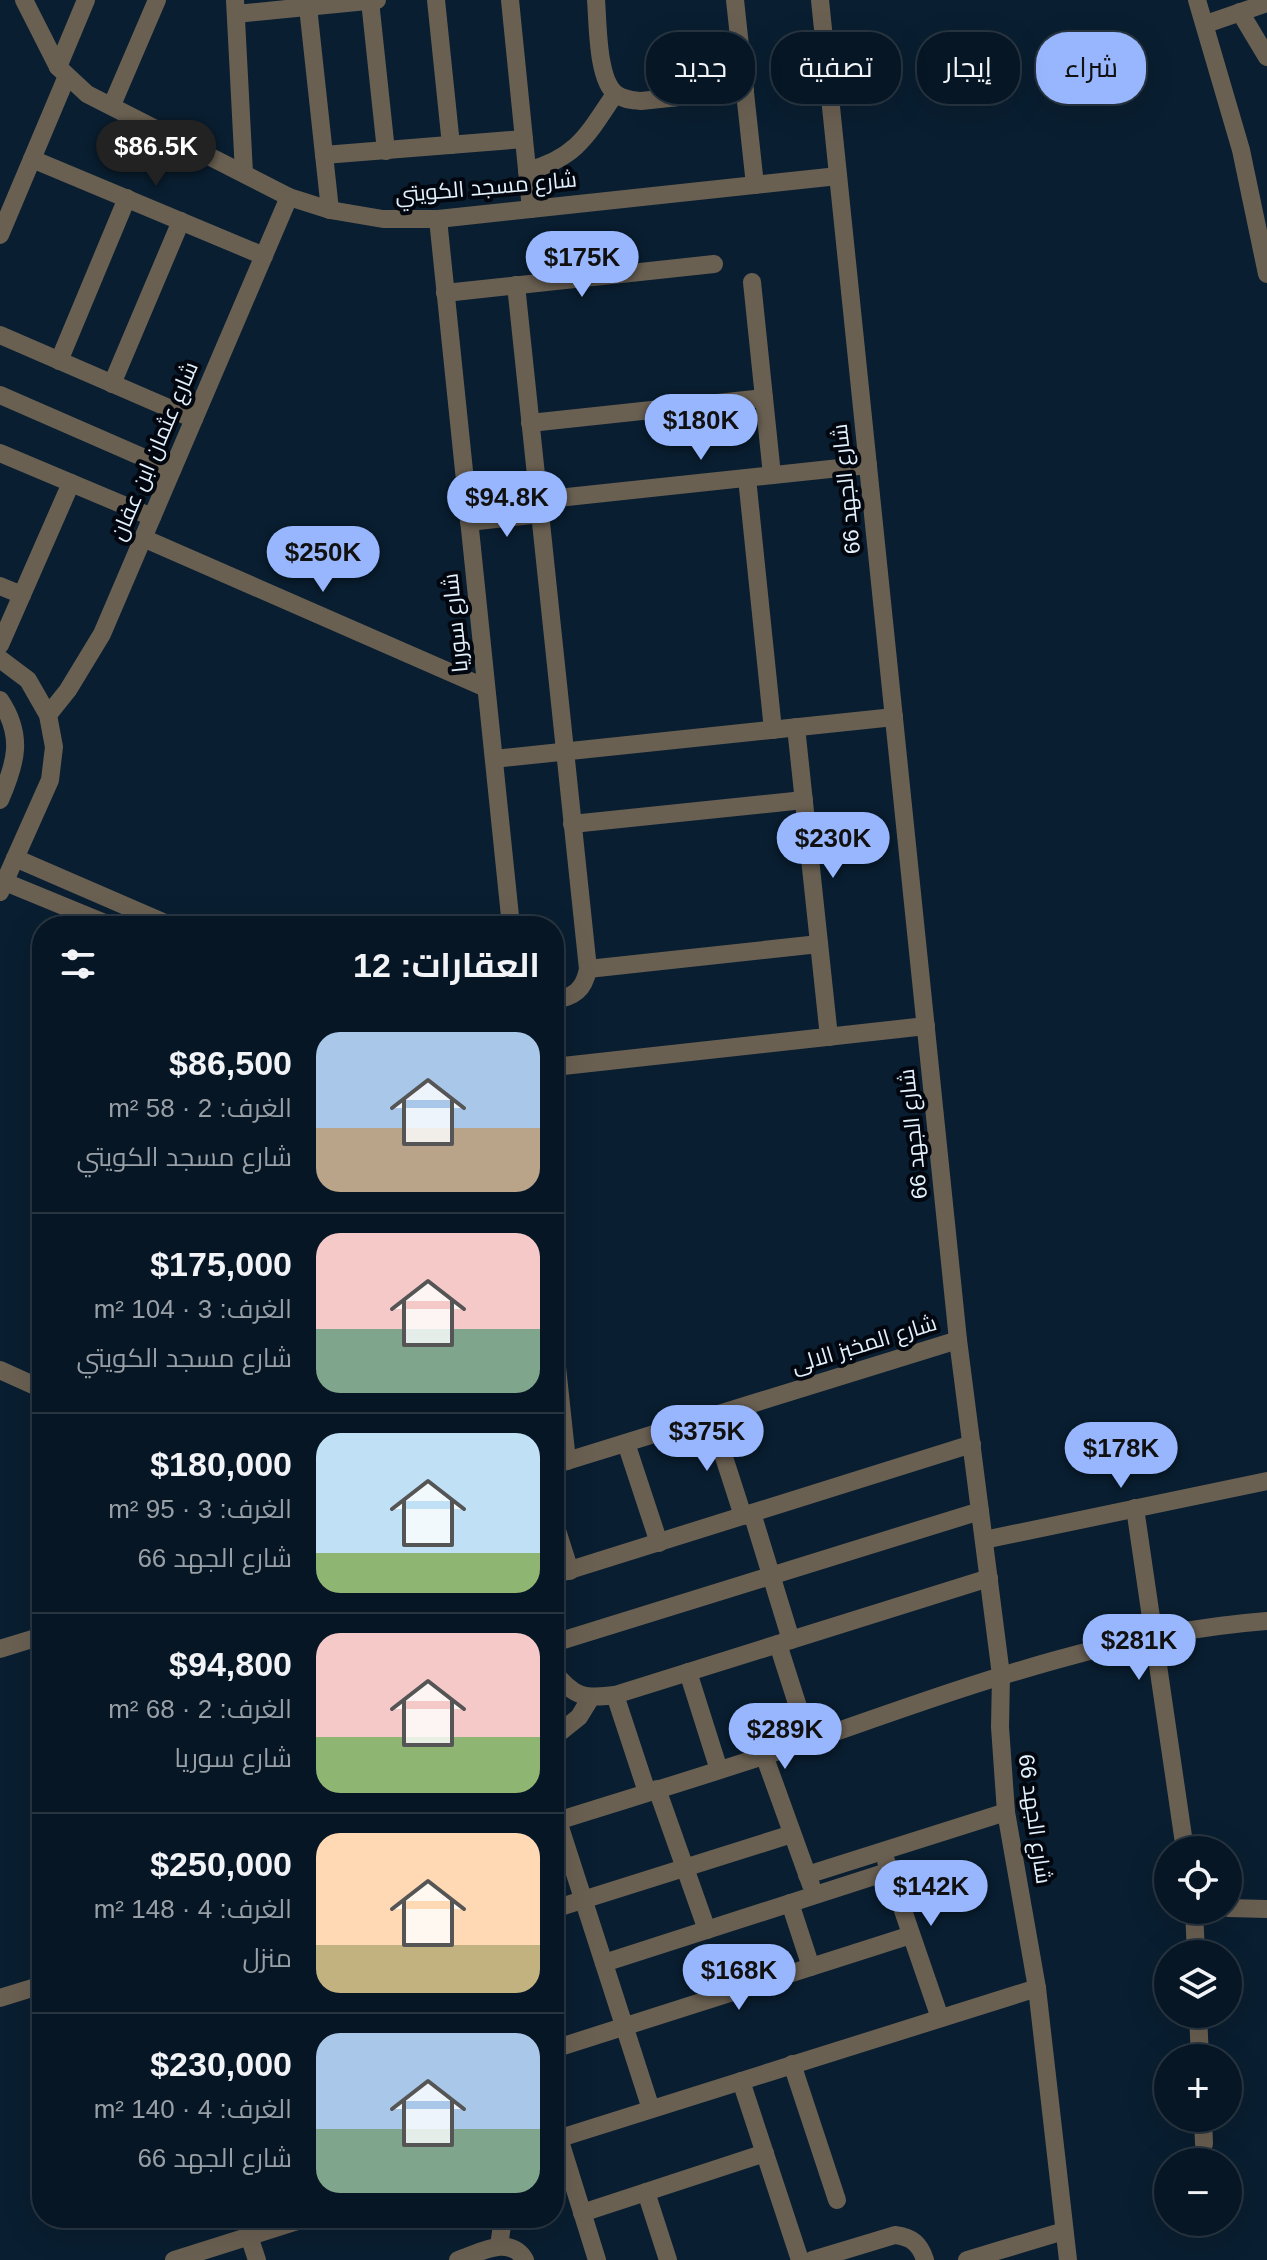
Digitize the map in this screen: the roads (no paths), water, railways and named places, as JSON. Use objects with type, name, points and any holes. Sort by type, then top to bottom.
[{"type":"street","name":"شارع مسجد الكويتي","points":[[24,0],[62,72],[87,94],[289,197],[330,210],[383,219],[438,219],[838,176]]},
{"type":"street","points":[[0,235],[8,192],[32,159],[86,0]]},
{"type":"street","points":[[112,105],[157,0]]},
{"type":"street","points":[[244,173],[236,7],[308,7],[377,0]]},
{"type":"street","points":[[436,0],[451,145]]},
{"type":"street","points":[[510,0],[531,209]]},
{"type":"street","points":[[596,0],[603,75],[615,94],[627,100],[646,100]]},
{"type":"street","points":[[735,0],[739,32]]},
{"type":"street","name":"شارع الجهد 66","points":[[820,0],[958,1340],[1001,1675],[1000,1727],[1006,1812],[1037,1988],[1068,2260]]},
{"type":"street","points":[[1197,0],[1241,150],[1267,274]]},
{"type":"street","points":[[370,1],[386,151]]},
{"type":"street","points":[[1206,24],[1267,3]]},
{"type":"street","points":[[308,7],[330,210]]},
{"type":"street","points":[[1240,12],[1267,57]]},
{"type":"street","points":[[527,171],[551,165],[571,153],[615,94]]},
{"type":"street","points":[[746,104],[755,185]]},
{"type":"street","points":[[324,155],[524,139]]},
{"type":"street","points":[[32,159],[264,256]]},
{"type":"street","name":"شارع عثمان ابن عفان","points":[[48,715],[86,663],[102,634],[289,197]]},
{"type":"street","points":[[59,361],[127,198]]},
{"type":"street","name":"شارع سوريا","points":[[438,219],[510,916]]},
{"type":"street","points":[[112,384],[181,221]]},
{"type":"street","points":[[445,293],[714,264]]},
{"type":"street","points":[[752,282],[772,475]]},
{"type":"street","points":[[516,285],[588,969],[586,982],[578,992],[564,998]]},
{"type":"street","points":[[0,335],[194,419]]},
{"type":"street","points":[[0,395],[172,470]]},
{"type":"street","points":[[530,423],[764,398]]},
{"type":"street","points":[[0,453],[152,517]]},
{"type":"street","points":[[469,522],[539,507],[747,478],[868,465]]},
{"type":"street","points":[[747,478],[773,730]]},
{"type":"street","points":[[0,645],[71,483]]},
{"type":"street","points":[[143,538],[486,688]]},
{"type":"street","points":[[0,586],[22,595]]},
{"type":"street","points":[[0,659],[28,680],[48,715],[54,747],[50,780],[2,887],[84,916]]},
{"type":"street","points":[[0,700],[10,714],[16,741],[13,770],[0,800]]},
{"type":"street","points":[[494,759],[894,717]]},
{"type":"street","points":[[796,727],[829,1037]]},
{"type":"street","points":[[572,824],[804,800]]},
{"type":"street","points":[[15,858],[149,916]]},
{"type":"street","points":[[588,969],[819,944]]},
{"type":"street","points":[[564,1066],[926,1026]]},
{"type":"street","name":"شارع المخبز الالى","points":[[564,1462],[958,1340]]},
{"type":"street","points":[[0,1370],[32,1384]]},
{"type":"street","points":[[711,1417],[771,1575],[809,1741]]},
{"type":"street","points":[[626,1443],[659,1543]]},
{"type":"street","points":[[564,1572],[972,1444]]},
{"type":"street","points":[[984,1540],[1267,1481]]},
{"type":"street","points":[[1135,1508],[1183,1836]]},
{"type":"street","points":[[564,1640],[980,1511]]},
{"type":"street","points":[[564,1685],[568,1690],[590,1699],[615,1695],[989,1578]]},
{"type":"street","points":[[564,1819],[809,1741],[1001,1675],[1153,1635],[1267,1621]]},
{"type":"street","points":[[0,1649],[32,1639]]},
{"type":"street","points":[[688,1672],[719,1770]]},
{"type":"street","points":[[615,1695],[707,1930]]},
{"type":"street","points":[[564,1729],[579,1717],[590,1699]]},
{"type":"street","points":[[764,1755],[815,1895]]},
{"type":"street","points":[[807,1875],[1006,1812]]},
{"type":"street","points":[[564,1906],[792,1834]]},
{"type":"street","points":[[564,1844],[651,2109]]},
{"type":"street","points":[[883,1851],[940,2018]]},
{"type":"street","points":[[604,1963],[890,1871]]},
{"type":"street","points":[[790,1903],[811,1967]]},
{"type":"street","points":[[1242,1908],[1267,1909]]},
{"type":"street","points":[[564,2046],[911,1935]]},
{"type":"street","points":[[0,1998],[32,1988]]},
{"type":"street","points":[[564,2137],[1037,1988]]},
{"type":"street","points":[[792,2064],[837,2200]]},
{"type":"street","points":[[741,2081],[800,2260]]},
{"type":"street","points":[[1204,2132],[1204,2144]]},
{"type":"street","points":[[582,2213],[765,2153]]},
{"type":"street","points":[[564,2160],[597,2260]]},
{"type":"street","points":[[646,2192],[668,2260]]},
{"type":"street","points":[[174,2260],[275,2228]]},
{"type":"street","points":[[499,2246],[502,2228]]},
{"type":"street","points":[[967,2260],[1064,2231]]},
{"type":"street","points":[[812,2260],[853,2254],[895,2235],[906,2236],[915,2242],[925,2260]]},
{"type":"street","points":[[249,2236],[257,2260]]},
{"type":"street","points":[[458,2260],[499,2246],[511,2246],[521,2252],[525,2260]]}]
